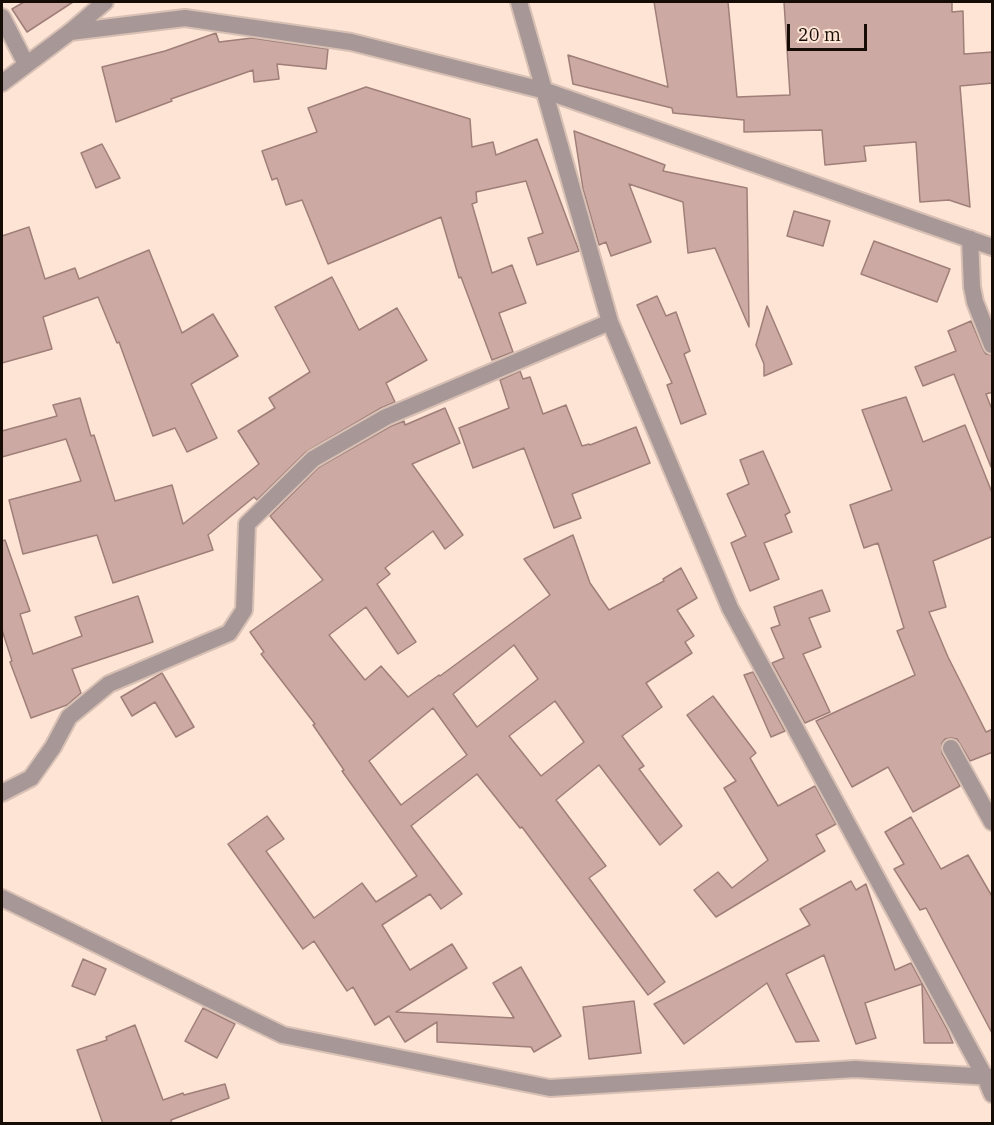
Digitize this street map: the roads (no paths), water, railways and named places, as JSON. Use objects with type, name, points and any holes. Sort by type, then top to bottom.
[{"type":"street","points":[[2,83],[70,32],[105,2]]},
{"type":"street","points":[[519,2],[610,322],[730,608],[989,1077],[993,1094]]},
{"type":"street","points":[[2,17],[26,64]]},
{"type":"street","points":[[70,32],[185,18],[351,42],[546,91],[993,247]]},
{"type":"street","points":[[970,239],[973,294],[993,345]]},
{"type":"street","points":[[2,793],[31,778],[53,747],[69,717],[109,684],[229,633],[244,610],[247,524],[313,459],[386,417],[610,322]]},
{"type":"street","points":[[951,748],[993,822]]},
{"type":"street","points":[[2,898],[283,1035],[550,1088],[855,1069],[989,1077]]}]
